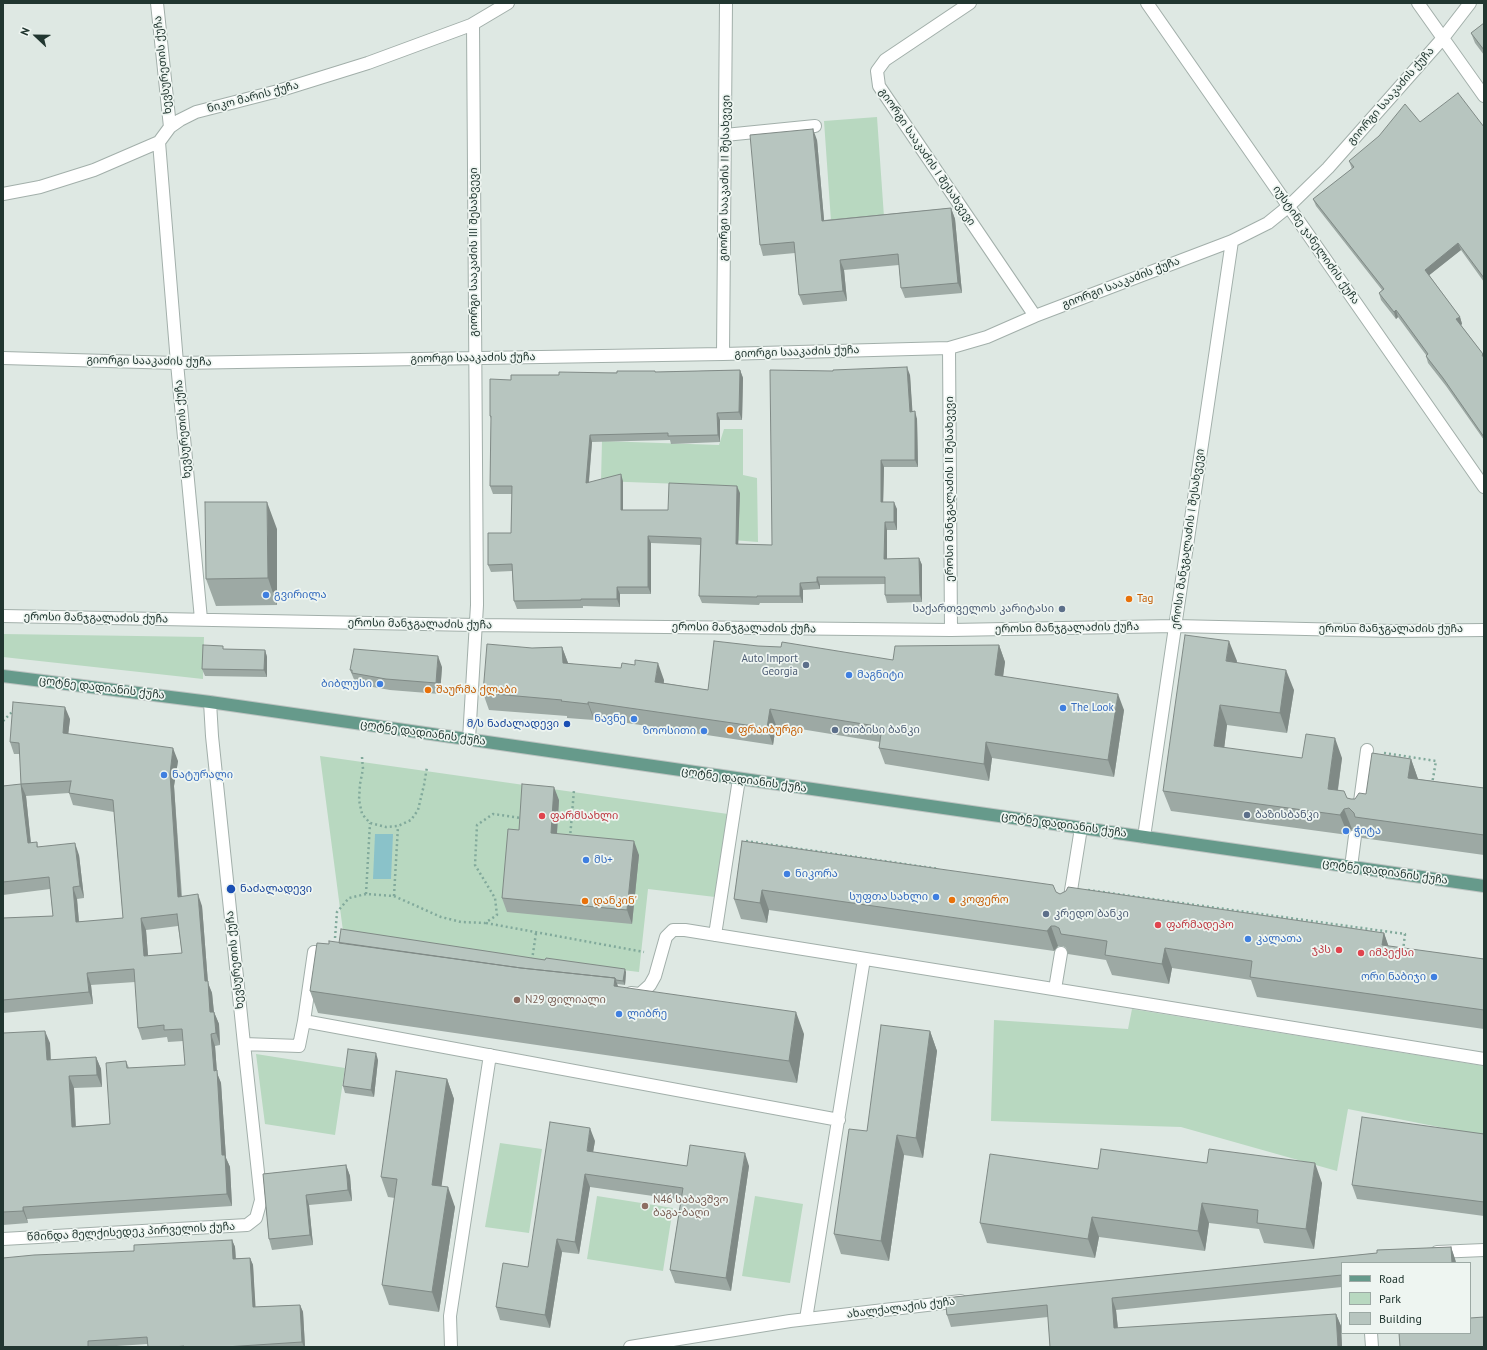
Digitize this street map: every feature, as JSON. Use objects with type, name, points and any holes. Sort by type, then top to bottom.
[{"type":"main road","name":"ცოტნე დადიანის ქუჩა","points":[[3,676],[210,702],[1484,886]]},
{"type":"street","name":"ხევსურეთის ქუჩა","points":[[157,3],[170,127]]},
{"type":"street","name":"ნიკო მარის ქუჩა","points":[[159,142],[170,127],[196,112],[278,91],[368,63],[473,24],[508,3]]},
{"type":"street","name":"გიორგი სააკაძის II შესახვევი","points":[[723,354],[726,3]]},
{"type":"street","name":"გიორგი სააკაძის I შესახვევი","points":[[970,3],[885,60],[877,71],[879,86],[1035,316]]},
{"type":"street","name":"იუსტინე ჯანელიძის ქუჩა","points":[[1147,3],[1484,487]]},
{"type":"street","points":[[1418,3],[1484,96]]},
{"type":"street","name":"გიორგი სააკაძის ქუჩა","points":[[3,358],[177,362],[723,354],[949,348],[987,337],[1035,316],[1232,241],[1268,223],[1289,206],[1328,168],[1443,38],[1470,3]]},
{"type":"street","name":"გიორგი სააკაძის III შესახვევი","points":[[469,740],[476,625],[473,24]]},
{"type":"street","points":[[726,135],[815,126]]},
{"type":"street","name":"ხევსურეთის ქუჩა","points":[[159,142],[177,362],[201,619]]},
{"type":"street","points":[[3,194],[40,187],[94,170],[159,142]]},
{"type":"street","name":"ეროსი მანჯგალაძის I შესახვევი","points":[[1144,837],[1232,241]]},
{"type":"street","name":"ეროსი მანჯგალაძის II შესახვევი","points":[[949,348],[951,630]]},
{"type":"street","name":"ეროსი მანჯგალაძის ქუჩა","points":[[3,616],[476,625],[951,630],[1175,626],[1394,631],[1484,630]]},
{"type":"street","name":"ხევსურეთის ქუჩა","points":[[210,702],[212,736],[261,1200],[256,1218]]},
{"type":"street","points":[[1359,812],[1367,750]]},
{"type":"street","points":[[715,935],[738,779]]},
{"type":"street","points":[[1068,906],[1081,828]]},
{"type":"street","points":[[1351,867],[1355,836]]},
{"type":"street","points":[[617,992],[640,994],[650,986],[655,976],[666,937],[673,930],[685,930],[1484,1059]]},
{"type":"street","points":[[244,1044],[299,1046],[314,952],[338,956]]},
{"type":"street","points":[[1055,989],[1061,952]]},
{"type":"street","points":[[806,1319],[864,959]]},
{"type":"street","points":[[304,1021],[839,1120]]},
{"type":"street","points":[[451,1347],[450,1316],[490,1055]]},
{"type":"street","name":"წმინდა მელქისედეკ პირველის ქუჩა","points":[[3,1239],[247,1225],[256,1218]]},
{"type":"street","points":[[1428,1252],[1484,1250]]},
{"type":"street","name":"ახალქალაქის ქუჩა","points":[[630,1347],[806,1319],[972,1300]]},
{"type":"street","points":[[1371,1334],[1372,1347]]},
{"type":"path","points":[[3,721],[18,706]]},
{"type":"path","points":[[1367,750],[1436,761],[1431,790]]},
{"type":"path","points":[[362,757],[359,800],[362,814],[370,823],[386,827],[398,826],[411,820],[418,810],[427,767]]},
{"type":"path","points":[[570,841],[574,790]]},
{"type":"path","points":[[485,923],[496,915],[496,904],[495,898],[475,865],[477,825],[493,814],[522,818],[521,824]]},
{"type":"path","points":[[366,894],[370,823]]},
{"type":"path","points":[[394,896],[398,826]]},
{"type":"path","points":[[730,839],[940,869]]},
{"type":"path","points":[[1072,888],[1405,934],[1402,953]]},
{"type":"path","points":[[338,956],[337,912],[349,898],[366,894],[394,896],[441,917],[461,922],[485,923],[661,955]]},
{"type":"path","points":[[532,961],[536,933]]},
{"type":"green space","points":[[877,117],[884,217],[831,221],[824,121]]},
{"type":"green space","points":[[724,429],[743,429],[743,475],[757,478],[758,542],[732,540],[734,486],[601,481],[602,441],[719,445]]},
{"type":"green space","points":[[3,634],[204,637],[203,679],[3,657]]},
{"type":"green space","points":[[320,756],[728,814],[715,897],[648,889],[639,972],[498,955],[343,931]]},
{"type":"green space","points":[[1132,1009],[1484,1066],[1484,1136],[1348,1109],[1337,1171],[1181,1127],[991,1121],[994,1020],[1128,1029]]},
{"type":"green space","points":[[256,1054],[345,1068],[335,1135],[265,1124]]},
{"type":"green space","points":[[500,1143],[542,1149],[529,1233],[485,1227]]},
{"type":"green space","points":[[597,1196],[673,1208],[663,1271],[587,1259]]},
{"type":"green space","points":[[755,1196],[803,1204],[790,1283],[742,1276]]},
{"type":"water","points":[[375,834],[393,834],[391,879],[373,879]]},
{"type":"building","points":[[1484,23],[1484,50],[1471,33]]},
{"type":"building","points":[[1458,93],[1484,127],[1484,278],[1458,243],[1425,270],[1460,317],[1456,319],[1483,354],[1484,437],[1426,356],[1428,354],[1396,310],[1394,312],[1379,293],[1384,289],[1313,199],[1354,167],[1349,161],[1379,136],[1405,104],[1420,122]]},
{"type":"building","points":[[813,129],[822,221],[951,208],[958,283],[901,288],[898,254],[840,260],[843,291],[799,295],[794,242],[760,245],[750,135]]},
{"type":"building","points":[[907,367],[910,412],[915,411],[915,460],[881,460],[881,502],[894,502],[894,522],[885,522],[884,559],[919,558],[920,595],[885,595],[885,577],[817,577],[817,582],[800,583],[800,596],[699,596],[701,538],[648,536],[648,587],[617,587],[617,599],[514,601],[512,564],[488,565],[488,533],[511,533],[512,486],[490,486],[490,379],[511,380],[511,375],[559,375],[559,372],[617,373],[617,371],[655,372],[740,370],[739,412],[717,413],[718,435],[668,436],[668,433],[590,435],[586,483],[621,474],[621,510],[668,510],[669,483],[737,486],[736,544],[772,545],[770,370],[833,371]]},
{"type":"building","points":[[205,502],[267,502],[268,578],[206,579]]},
{"type":"building","points":[[1185,635],[1229,641],[1226,661],[1286,670],[1280,713],[1220,705],[1214,746],[1302,758],[1306,734],[1335,738],[1328,789],[1344,791],[1347,798],[1351,799],[1355,799],[1359,793],[1366,794],[1372,753],[1411,759],[1408,778],[1484,788],[1484,835],[1355,817],[1354,813],[1349,808],[1344,809],[1340,815],[1163,791]]},
{"type":"building","points":[[714,641],[781,647],[782,642],[893,660],[895,646],[999,645],[995,675],[1118,694],[1108,760],[986,742],[984,764],[879,748],[882,727],[770,709],[767,728],[588,702],[588,704],[561,701],[562,700],[483,693],[487,644],[532,648],[562,647],[563,663],[621,668],[622,663],[635,665],[635,660],[658,663],[655,682],[708,690]]},
{"type":"building","points":[[203,645],[223,646],[223,649],[265,650],[264,670],[202,669]]},
{"type":"building","points":[[354,649],[438,656],[436,683],[386,679],[352,673],[352,670],[350,670]]},
{"type":"building","points":[[13,702],[65,707],[63,733],[173,748],[170,774],[178,897],[198,894],[205,981],[208,981],[210,1012],[214,1012],[216,1033],[211,1034],[214,1071],[217,1070],[222,1155],[225,1155],[227,1194],[23,1207],[23,1211],[3,1212],[3,1033],[45,1031],[47,1060],[96,1057],[97,1075],[69,1076],[72,1127],[110,1124],[106,1063],[126,1061],[127,1068],[185,1065],[182,1029],[164,1030],[164,1025],[138,1028],[134,969],[87,973],[89,992],[3,1000],[3,918],[53,916],[49,877],[3,882],[3,786],[21,784],[19,743],[10,742]],"holes":[[[71,781],[69,793],[113,800],[123,918],[76,922],[73,887],[80,886],[75,843],[37,847],[37,842],[28,843],[21,784]],[[177,914],[182,953],[144,956],[141,918]]]},
{"type":"building","points":[[522,784],[554,787],[551,833],[634,841],[627,910],[502,898],[508,829],[519,830]]},
{"type":"building","points":[[742,841],[1053,885],[1056,892],[1060,894],[1066,891],[1068,887],[1384,933],[1382,945],[1484,959],[1484,1010],[1250,977],[1252,961],[1165,948],[1162,964],[1105,955],[1107,941],[1061,934],[1059,928],[1055,926],[1051,926],[1047,931],[762,890],[760,903],[734,899]]},
{"type":"building","points":[[341,929],[545,960],[546,958],[625,969],[623,981],[616,980],[615,978],[521,968],[339,943]]},
{"type":"building","points":[[329,941],[521,968],[615,978],[614,986],[796,1012],[789,1061],[310,991],[317,943],[329,944]]},
{"type":"building","points":[[881,1025],[930,1031],[916,1138],[897,1135],[881,1241],[834,1234],[849,1129],[867,1131]]},
{"type":"building","points":[[348,1049],[376,1053],[371,1090],[343,1086]]},
{"type":"building","points":[[396,1071],[447,1079],[432,1185],[448,1187],[432,1292],[382,1285],[397,1179],[381,1177]]},
{"type":"building","points":[[1362,1117],[1484,1134],[1484,1202],[1352,1185]]},
{"type":"building","points":[[550,1122],[590,1128],[587,1151],[687,1166],[690,1145],[745,1153],[726,1278],[670,1270],[683,1188],[585,1174],[575,1242],[557,1239],[545,1315],[496,1307],[503,1263],[528,1267]]},
{"type":"building","points":[[1101,1149],[1207,1163],[1209,1149],[1315,1163],[1306,1229],[1257,1223],[1258,1210],[1202,1203],[1198,1231],[1092,1217],[1088,1239],[980,1223],[990,1154],[1098,1169]]},
{"type":"building","points":[[346,1165],[348,1190],[306,1195],[310,1235],[269,1239],[263,1174]]},
{"type":"building","points":[[232,1240],[233,1259],[250,1258],[253,1307],[300,1305],[302,1342],[225,1347],[148,1347],[147,1337],[88,1341],[88,1347],[3,1347],[3,1258],[34,1255],[134,1251],[134,1245]]},
{"type":"building","points":[[1451,1247],[1452,1262],[1341,1262],[1341,1275],[1112,1298],[1114,1328],[1336,1314],[1338,1347],[1050,1347],[1047,1305],[947,1315],[945,1298],[1377,1253],[1377,1250]]},
{"type":"building","points":[[1484,1317],[1484,1347],[1400,1347],[1399,1334],[1471,1334],[1471,1318]]},
{"type":"place","name":"გვირილა","points":[[266,595]]},
{"type":"place","name":"Tag","points":[[1129,599]]},
{"type":"place","name":"საქართველოს კარიტასი","points":[[1062,609]]},
{"type":"place","name":"Auto Import Georgia","points":[[806,665]]},
{"type":"place","name":"მაგნიტი","points":[[849,675]]},
{"type":"place","name":"ბიბლუსი","points":[[380,684]]},
{"type":"place","name":"შაურმა ქლაბი","points":[[428,690]]},
{"type":"place","name":"The Look","points":[[1063,708]]},
{"type":"place","name":"ნავნე","points":[[634,719]]},
{"type":"place","name":"მ/ს ნაძალადევი","points":[[567,724]]},
{"type":"place","name":"ფრაიბურგი","points":[[730,730]]},
{"type":"place","name":"თიბისი ბანკი","points":[[835,730]]},
{"type":"place","name":"ზოოსითი","points":[[704,731]]},
{"type":"place","name":"ნატურალი","points":[[164,775]]},
{"type":"place","name":"ბაზისბანკი","points":[[1247,815]]},
{"type":"place","name":"ფარმსახლი","points":[[542,816]]},
{"type":"place","name":"ჭიტა","points":[[1346,831]]},
{"type":"place","name":"მს+","points":[[586,860]]},
{"type":"place","name":"ნიკორა","points":[[787,874]]},
{"type":"place","name":"ნაძალადევი","points":[[231,889]]},
{"type":"place","name":"სუფთა სახლი","points":[[936,897]]},
{"type":"place","name":"კოფერო","points":[[952,900]]},
{"type":"place","name":"დანკინ'","points":[[585,901]]},
{"type":"place","name":"კრედო ბანკი","points":[[1046,914]]},
{"type":"place","name":"ფარმადეპო","points":[[1158,925]]},
{"type":"place","name":"კალათა","points":[[1248,939]]},
{"type":"place","name":"ჯპს","points":[[1339,950]]},
{"type":"place","name":"იმპექსი","points":[[1361,953]]},
{"type":"place","name":"ორი ნაბიჯი","points":[[1434,977]]},
{"type":"place","name":"N29 ფილიალი","points":[[517,1000]]},
{"type":"place","name":"ლიბრე","points":[[619,1014]]},
{"type":"place","name":"N46 საბავშვო ბაგა-ბაღი","points":[[645,1206]]}]
